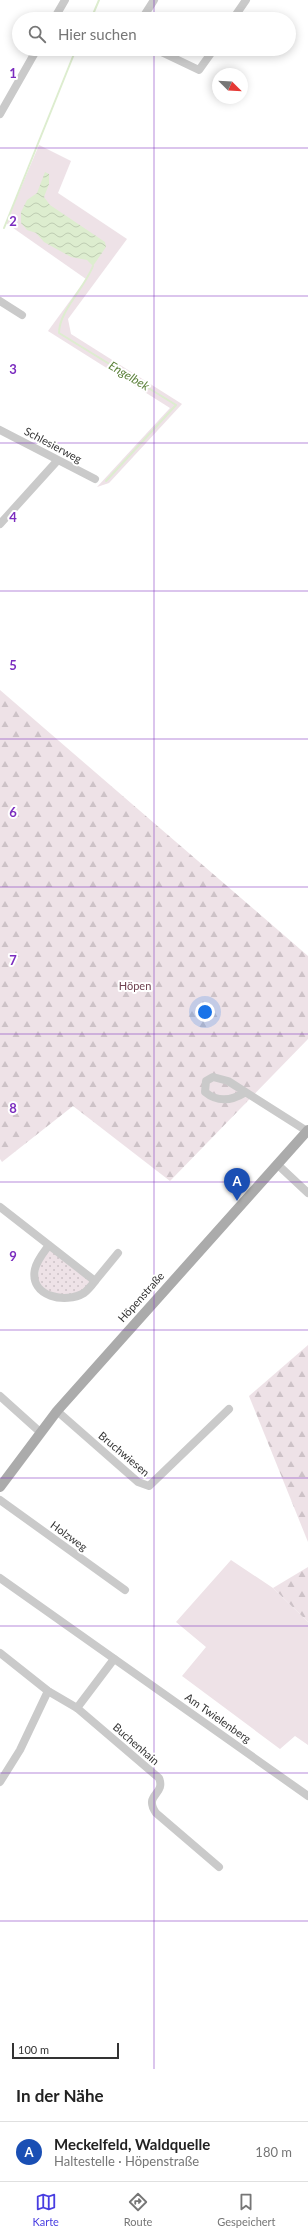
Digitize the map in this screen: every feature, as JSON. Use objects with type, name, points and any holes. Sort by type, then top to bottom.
[{"type":"main road","name":"Höpenstraße","points":[[0,1487],[57,1411],[308,1130]]},
{"type":"street","points":[[58,12],[64,0]]},
{"type":"street","points":[[146,12],[154,0]]},
{"type":"street","points":[[238,12],[246,0]]},
{"type":"street","points":[[0,114],[33,56]]},
{"type":"street","points":[[170,56],[199,70],[209,56]]},
{"type":"street","points":[[0,301],[22,315]]},
{"type":"street","name":"Schlesierweg","points":[[0,430],[95,479]]},
{"type":"street","points":[[0,524],[57,460]]},
{"type":"street","points":[[244,1093],[308,1130]]},
{"type":"street","points":[[277,1164],[308,1193]]},
{"type":"street","points":[[0,1207],[95,1281]]},
{"type":"street","points":[[49,1245],[40,1257],[35,1270],[36,1282],[40,1289],[51,1297],[74,1297],[85,1292],[118,1253]]},
{"type":"street","points":[[0,1396],[40,1432]]},
{"type":"street","name":"Bruchwiesen","points":[[57,1411],[138,1482],[149,1486],[229,1409]]},
{"type":"street","name":"Holzweg","points":[[0,1500],[125,1590]]},
{"type":"street","name":"Am Twielenberg","points":[[0,1578],[308,1796]]},
{"type":"street","name":"Buchenhain","points":[[0,1653],[48,1691],[77,1708],[159,1778],[162,1783],[160,1789],[152,1799],[151,1806],[156,1813],[219,1867]]},
{"type":"street","points":[[77,1708],[114,1658]]},
{"type":"street","points":[[0,1782],[20,1750],[48,1691]]},
{"type":"green space","points":[[39,145],[71,161],[58,193],[127,239],[68,319],[71,334],[182,404],[109,483],[97,487],[170,408],[48,331],[86,279],[6,223]]},
{"type":"green space","name":"Höpen","points":[[0,690],[308,956],[308,1039],[170,1181],[73,1106],[2,1162],[0,1159]]},
{"type":"green space","points":[[49,1245],[95,1281],[85,1292],[52,1297],[37,1282],[41,1257]]},
{"type":"green space","points":[[308,1345],[308,1542],[249,1396]]},
{"type":"green space","points":[[231,1560],[273,1588],[308,1622],[308,1745],[295,1736],[280,1749],[182,1676],[206,1647],[176,1622]]},
{"type":"green space","points":[[308,1567],[308,1622],[273,1588]]},
{"type":"water","points":[[45,172],[49,174],[49,184],[44,197],[50,205],[105,242],[106,247],[93,266],[87,260],[71,257],[44,242],[36,233],[27,230],[21,223],[21,212],[27,200],[37,193]]},
{"type":"waterway","name":"Engelbek","points":[[94,12],[99,0]]},
{"type":"waterway","name":"Engelbek","points":[[4,228],[73,56]]},
{"type":"waterway","name":"Engelbek","points":[[93,266],[89,275],[67,308],[60,325],[59,333],[176,405],[106,481]]},
{"type":"place","name":"Meckelfeld, Waldquelle","points":[[237,1201]]}]
